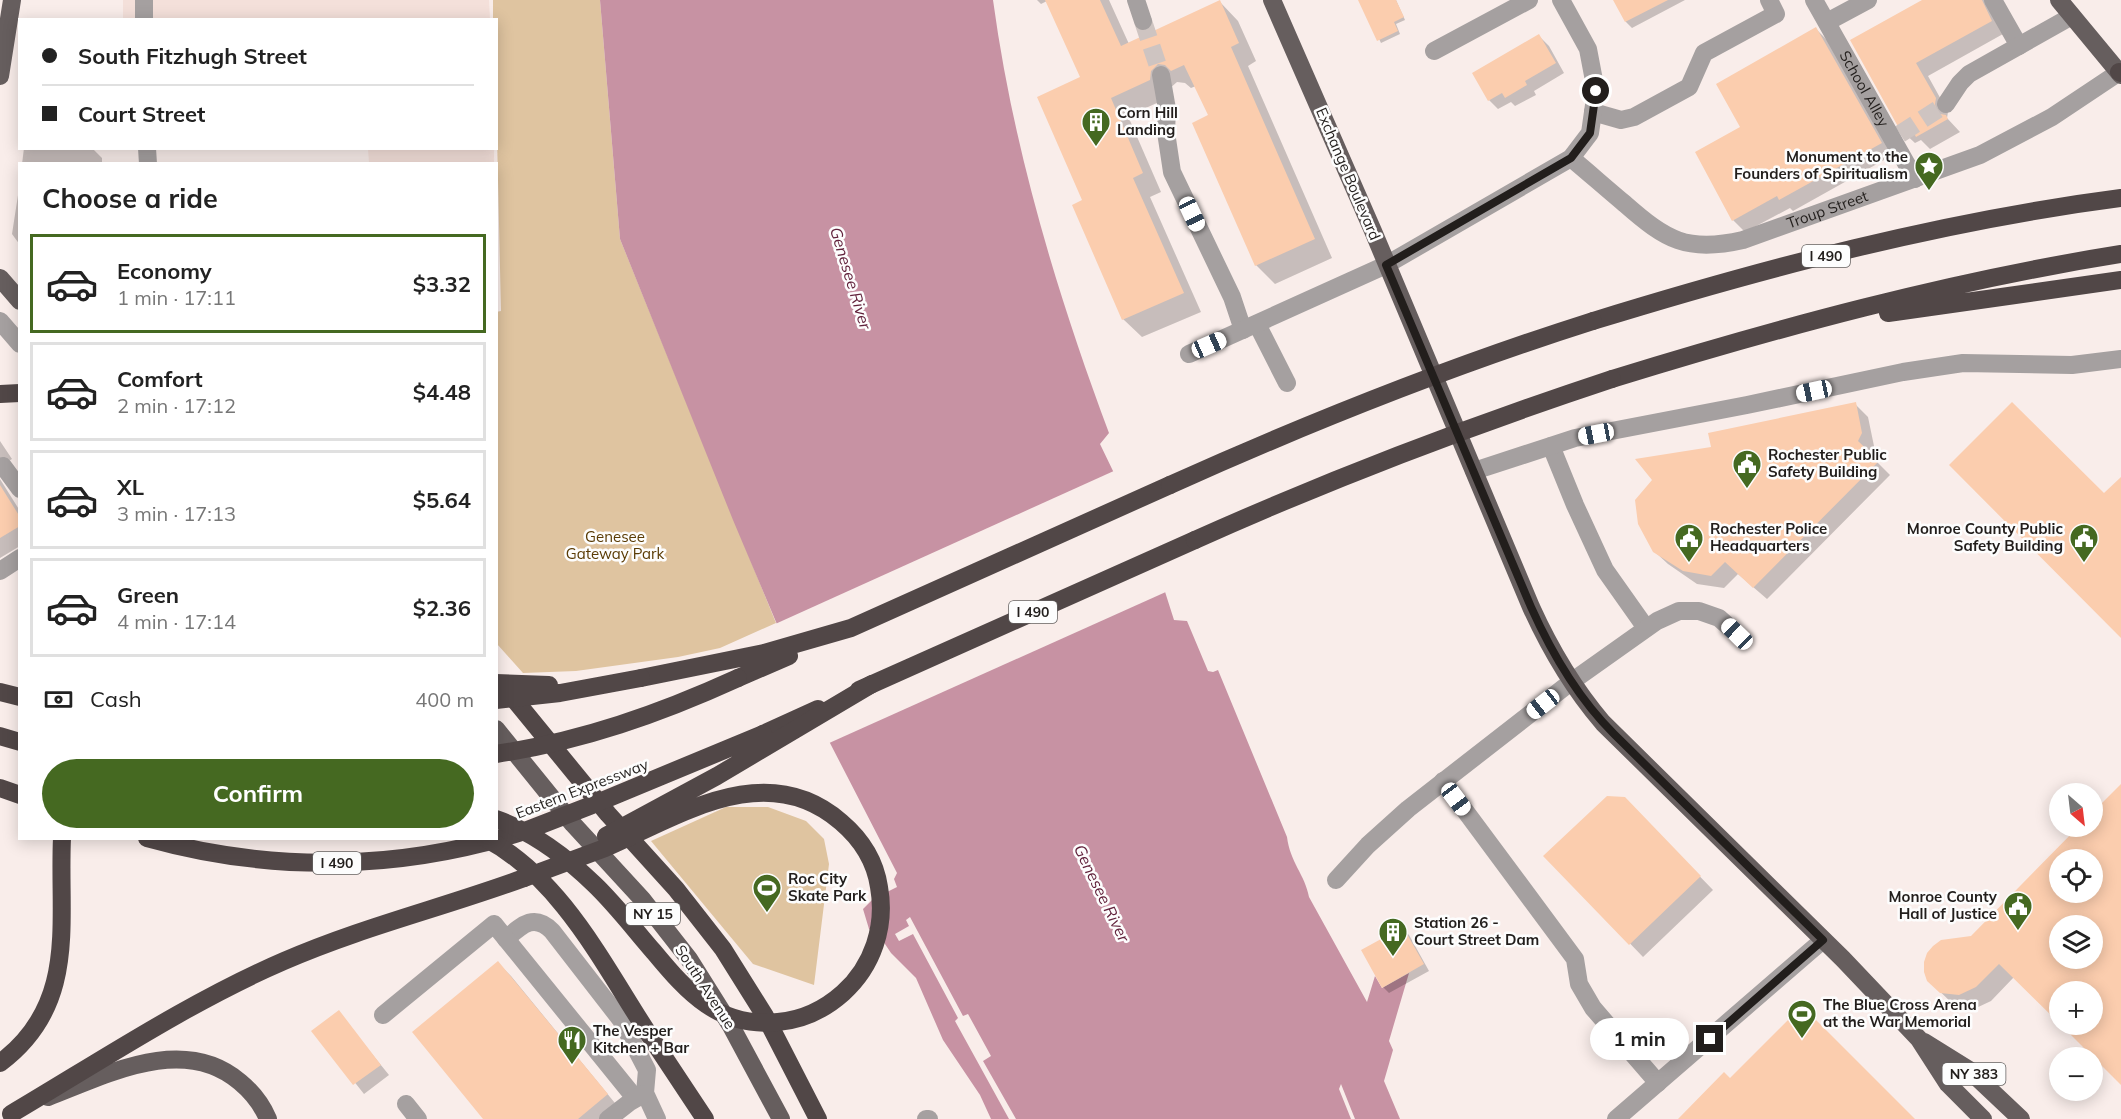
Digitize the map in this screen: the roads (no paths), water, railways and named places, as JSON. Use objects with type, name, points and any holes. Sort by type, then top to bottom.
[{"type":"highway","points":[[2062,207],[2121,192]]},
{"type":"highway","name":"I 490","points":[[498,754],[569,741],[642,718],[713,690],[1254,447],[1345,409],[1489,355],[1725,282],[1808,261],[1947,229],[2121,198]]},
{"type":"highway","name":"I 490","points":[[872,684],[1294,496],[1437,439],[1612,379],[1803,325],[1988,279],[2121,254]]},
{"type":"highway","points":[[1803,325],[2121,280]]},
{"type":"highway","points":[[0,394],[18,393]]},
{"type":"highway","points":[[498,700],[560,693],[744,658],[794,646],[850,628]]},
{"type":"highway","points":[[498,682],[556,685],[641,678]]},
{"type":"highway","points":[[498,679],[608,814],[676,889],[723,950],[765,1016],[818,1119]]},
{"type":"highway","points":[[524,878],[708,781],[872,684]]},
{"type":"highway","name":"Eastern Expressway","points":[[498,838],[525,831],[592,806],[872,684]]},
{"type":"highway","points":[[0,692],[18,696]]},
{"type":"highway","points":[[0,736],[18,741]]},
{"type":"highway","points":[[0,788],[18,794]]},
{"type":"highway","points":[[6,1116],[201,1002],[263,970],[349,936],[546,870],[568,861],[568,861],[579,857],[590,853],[604,848],[719,799],[750,792],[777,794],[806,801],[827,811],[860,841],[871,860],[879,883],[880,924],[876,943],[863,970],[849,987],[817,1011],[788,1021],[760,1023],[739,1019],[713,1009],[691,994],[607,898],[572,864],[568,861],[567,860],[562,856],[557,852],[532,836],[498,820]]},
{"type":"highway","points":[[0,1063],[29,1035],[46,1007],[53,988],[63,939],[62,840]]},
{"type":"highway","name":"Eastern Expressway","points":[[156,840],[227,856],[287,862],[345,863],[424,856],[492,840]]},
{"type":"highway","points":[[489,840],[521,861],[561,904],[582,932],[705,1119]]},
{"type":"main road","points":[[0,76],[4,19],[12,0]]},
{"type":"main road","name":"Exchange Boulevard","points":[[1272,0],[1539,625],[1571,682],[1614,734],[1823,940],[1919,1039],[1948,1084],[1983,1119]]},
{"type":"main road","points":[[2059,0],[2120,73]]},
{"type":"main road","points":[[0,278],[18,299]]},
{"type":"main road","name":"South Avenue","points":[[498,731],[573,824],[642,899],[688,959],[731,1026],[781,1119]]},
{"type":"main road","name":"Exchange Boulevard","points":[[1919,1039],[1969,1070],[2021,1119]]},
{"type":"main road","points":[[6,1116],[49,1096],[127,1068],[164,1060],[188,1059],[207,1062],[230,1074],[254,1097],[268,1119]]},
{"type":"street","points":[[144,0],[144,18]]},
{"type":"street","points":[[1136,0],[1143,21]]},
{"type":"street","points":[[1434,51],[1529,0]]},
{"type":"street","points":[[1189,354],[1386,265],[1571,158],[1590,133],[1596,91],[1588,49],[1562,0]]},
{"type":"street","points":[[1593,112],[1621,120],[1634,117],[1689,87],[1704,53],[1776,14],[1769,0]]},
{"type":"street","name":"School Alley","points":[[1814,0],[1896,136],[1915,179]]},
{"type":"street","points":[[1827,22],[1868,0]]},
{"type":"street","points":[[1993,0],[2019,46]]},
{"type":"street","points":[[1946,104],[1969,74],[2072,15]]},
{"type":"street","name":"Troup Street","points":[[1571,158],[1659,232],[1684,243],[1700,246],[1726,244],[1743,240],[1980,155],[2052,117],[2120,73]]},
{"type":"street","points":[[1161,75],[1167,109],[1166,132],[1172,172],[1232,297],[1287,383]]},
{"type":"street","points":[[0,321],[18,342]]},
{"type":"street","points":[[1474,471],[1575,438],[1903,372],[1963,363],[2072,365],[2121,359]]},
{"type":"street","points":[[1551,446],[1605,570],[1646,628]]},
{"type":"street","points":[[3,466],[18,486]]},
{"type":"street","points":[[0,571],[18,559]]},
{"type":"street","points":[[1336,880],[1376,837],[1443,781],[1571,682],[1662,618],[1679,611],[1699,611],[1719,618],[1737,634]]},
{"type":"street","points":[[1443,781],[1575,958],[1579,984],[1593,1008],[1658,1083]]},
{"type":"street","points":[[506,939],[527,924],[537,921],[545,924],[618,1015],[647,1070],[640,1096],[608,1119]]},
{"type":"street","points":[[383,1016],[494,924],[657,1119]]},
{"type":"street","points":[[1616,1119],[1823,940]]},
{"type":"street","points":[[406,1104],[418,1119]]},
{"type":"water","name":"Genesee River","points":[[600,0],[993,0],[1012,111],[1039,220],[1072,328],[1109,433],[1100,444],[1153,554],[1174,620],[1187,621],[1208,671],[1218,670],[1287,837],[1291,854],[1309,897],[1367,1002],[1375,976],[1382,988],[1409,973],[1389,1041],[1393,1050],[1384,1081],[1400,1119],[1355,1119],[1341,1084],[1339,1089],[1351,1119],[1016,1119],[983,1061],[991,1056],[968,1014],[963,1016],[910,917],[906,920],[909,926],[895,934],[899,941],[913,934],[958,1018],[955,1021],[1009,1119],[991,1119],[980,1095],[943,1040],[916,978],[869,929],[863,909],[873,899],[897,887],[894,879],[897,873],[814,712],[733,520],[620,239]]},
{"type":"tunnel","points":[[1143,21],[1161,75]]},
{"type":"tunnel","points":[[1900,134],[1946,104]]},
{"type":"place","name":"Corn Hill Landing","points":[[1096,148]]},
{"type":"place","name":"Monument to the Founders of Spiritualism","points":[[1929,192]]},
{"type":"place","name":"Rochester Public Safety Building","points":[[1747,490]]},
{"type":"place","name":"Rochester Police Headquarters","points":[[1689,564]]},
{"type":"place","name":"Monroe County Public Safety Building","points":[[2084,564]]},
{"type":"place","name":"Roc City Skate Park","points":[[767,914]]},
{"type":"place","name":"Monroe County Hall of Justice","points":[[2018,932]]},
{"type":"place","name":"Station 26 - Court Street Dam","points":[[1393,958]]},
{"type":"place","name":"The Blue Cross Arena at the War Memorial","points":[[1802,1040]]},
{"type":"place","name":"The Vesper Kitchen + Bar","points":[[572,1066]]},
{"type":"park label","name":"Genesee Gateway Park","points":[[615,546]]}]
